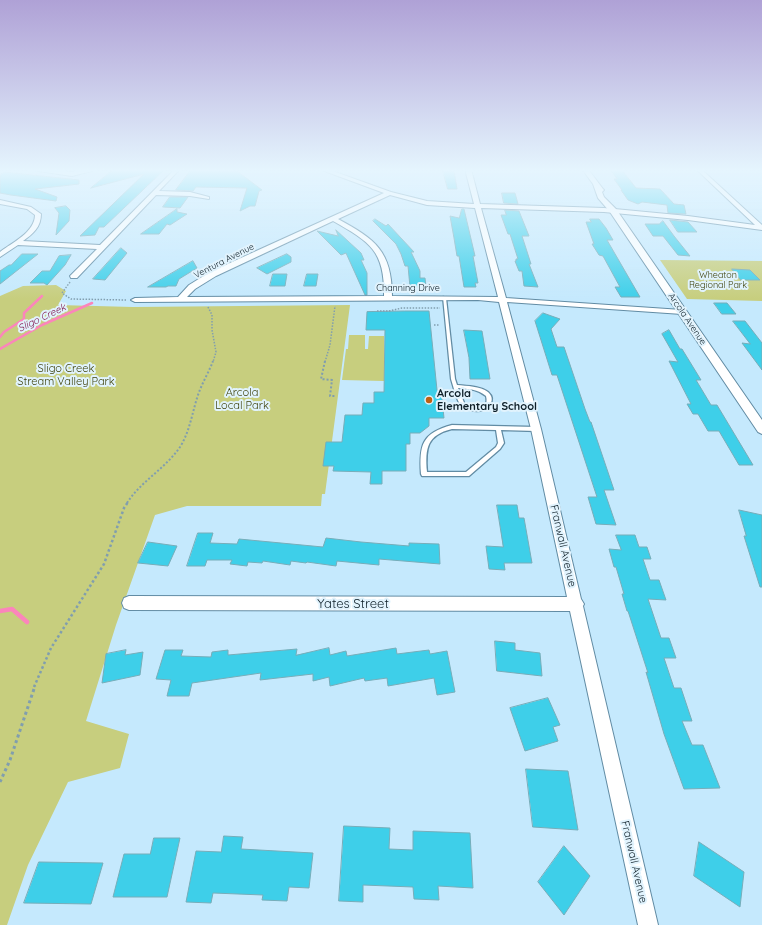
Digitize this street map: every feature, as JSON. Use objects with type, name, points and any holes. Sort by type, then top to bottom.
[{"type":"street","points":[[0,255],[35,227],[38,222],[38,214],[36,212]]},
{"type":"street","points":[[74,276],[137,212]]},
{"type":"street","name":"Ventura Avenue","points":[[180,300],[192,287],[213,274],[348,212]]},
{"type":"street","name":"Franwall Avenue","points":[[480,212],[536,429],[577,604],[648,925]]},
{"type":"street","name":"Arcola Avenue","points":[[613,212],[762,429]]},
{"type":"street","points":[[633,212],[762,228]]},
{"type":"street","points":[[745,212],[762,228]]},
{"type":"street","points":[[332,219],[357,232],[378,251],[388,272],[388,298]]},
{"type":"street","points":[[16,243],[103,247]]},
{"type":"street","name":"Channing Drive","points":[[135,300],[502,298],[682,312]]},
{"type":"street","name":"Yates Street","points":[[129,603],[577,604]]},
{"type":"lane","points":[[444,298],[455,386],[458,398],[463,406],[472,409],[481,409],[486,407],[489,402],[489,397],[486,393],[474,389],[455,386]]},
{"type":"lane","points":[[498,428],[501,444],[468,474],[424,474],[422,458],[424,446],[436,432],[452,427],[498,428],[536,429]]},
{"type":"path","points":[[74,276],[62,294],[71,299],[135,300]]},
{"type":"path","points":[[0,782],[13,753],[30,697],[51,648],[104,564],[124,508],[134,492],[164,466],[180,447],[190,424],[198,394],[216,352],[212,330],[212,315],[207,305]]},
{"type":"path","points":[[335,305],[330,345],[321,380],[332,380],[330,396],[336,396]]},
{"type":"path","points":[[378,311],[389,311],[402,308],[445,308]]},
{"type":"path","points":[[434,325],[440,325]]},
{"type":"green space","name":"Wheaton Regional Park","points":[[660,260],[762,261],[762,301],[687,299]]},
{"type":"green space","points":[[56,285],[66,291],[58,305],[133,307],[350,305],[325,494],[322,494],[321,506],[187,506],[155,515],[116,625],[86,721],[129,734],[120,768],[68,782],[28,865],[7,925],[0,925],[0,296],[23,286]]},
{"type":"green space","points":[[349,335],[365,335],[365,349],[368,349],[369,336],[384,336],[384,381],[342,380]]},
{"type":"building","points":[[70,212],[69,221],[56,235],[59,213]]},
{"type":"building","points":[[105,212],[120,212],[104,227],[99,227],[95,235],[80,236]]},
{"type":"building","points":[[172,212],[187,214],[170,225],[167,224],[159,234],[141,234]]},
{"type":"building","points":[[461,212],[465,212],[475,256],[473,256],[478,283],[475,283],[476,287],[464,287],[450,216],[459,218]]},
{"type":"building","points":[[505,212],[519,212],[529,236],[522,236],[531,264],[529,264],[538,287],[524,286],[522,271],[519,271],[515,261],[518,259],[510,234],[508,234],[501,215],[506,215]]},
{"type":"building","points":[[686,212],[686,214],[668,213]]},
{"type":"building","points":[[375,219],[386,226],[388,224],[414,252],[411,252],[420,271],[420,278],[425,278],[426,287],[410,287],[408,266],[405,266],[396,244],[373,221]]},
{"type":"building","points":[[590,219],[599,219],[606,228],[613,240],[607,240],[640,297],[621,297],[615,287],[620,287],[603,256],[599,255],[592,244],[594,244],[586,222],[591,222]]},
{"type":"building","points":[[670,220],[688,222],[697,232],[678,232]]},
{"type":"building","points":[[663,221],[690,256],[678,255],[663,236],[653,236],[645,224],[659,224]]},
{"type":"building","points":[[336,230],[361,253],[364,260],[361,260],[367,273],[367,295],[365,295],[346,253],[341,255],[317,231],[338,236]]},
{"type":"building","points":[[121,248],[127,253],[105,280],[93,279]]},
{"type":"building","points":[[22,254],[38,254],[0,284],[0,271],[11,265]]},
{"type":"building","points":[[287,254],[291,257],[291,262],[267,274],[257,268]]},
{"type":"building","points":[[71,255],[65,265],[47,285],[44,283],[30,283],[42,271],[50,271],[59,256]]},
{"type":"building","points":[[193,261],[197,268],[179,279],[176,286],[148,287]]},
{"type":"building","points":[[732,269],[750,270],[760,280],[741,280]]},
{"type":"building","points":[[273,274],[287,274],[285,286],[270,286]]},
{"type":"building","points":[[307,274],[318,274],[316,286],[304,286]]},
{"type":"building","points":[[714,303],[727,303],[736,314],[722,314]]},
{"type":"building","name":"Arcola Elementary School","points":[[429,311],[437,390],[441,390],[444,418],[429,418],[429,426],[420,433],[410,433],[410,444],[406,444],[406,471],[382,471],[382,484],[370,484],[371,472],[333,471],[334,466],[323,466],[326,442],[342,442],[345,415],[362,415],[363,403],[374,403],[374,392],[384,392],[385,330],[366,330],[367,312]]},
{"type":"building","points":[[543,313],[560,319],[551,329],[557,347],[564,347],[614,490],[604,490],[616,525],[596,524],[588,497],[597,497],[557,375],[552,375],[535,321]]},
{"type":"building","points":[[733,321],[745,321],[762,343],[762,370],[742,343],[750,344]]},
{"type":"building","points":[[464,330],[482,331],[490,379],[470,379],[469,358]]},
{"type":"building","points":[[669,330],[701,380],[696,380],[711,405],[717,405],[753,465],[739,465],[719,431],[708,431],[698,414],[693,414],[687,404],[691,404],[669,361],[678,362],[662,334]]},
{"type":"building","points":[[497,505],[517,505],[519,518],[524,518],[532,563],[504,563],[505,570],[489,569],[486,546],[503,547]]},
{"type":"building","points":[[739,510],[762,515],[762,587],[760,587],[744,536],[746,536]]},
{"type":"building","points":[[198,533],[213,533],[210,543],[237,544],[239,539],[323,547],[326,538],[409,546],[409,543],[439,544],[440,564],[379,559],[379,565],[337,561],[336,566],[291,561],[290,565],[263,561],[262,563],[248,562],[247,566],[230,564],[232,560],[207,560],[205,566],[187,566]]},
{"type":"building","points":[[616,535],[635,535],[639,547],[647,547],[651,559],[643,559],[650,580],[659,580],[666,600],[648,599],[661,638],[669,638],[676,658],[664,658],[674,688],[681,688],[692,721],[682,721],[692,745],[703,745],[720,788],[684,789],[664,734],[646,672],[648,673],[627,611],[622,594],[624,594],[609,549],[621,550]]},
{"type":"building","points":[[148,542],[177,546],[168,566],[138,563]]},
{"type":"building","points":[[495,641],[515,643],[515,650],[540,653],[542,676],[497,671]]},
{"type":"building","points":[[329,648],[330,655],[346,651],[347,656],[396,648],[397,654],[429,650],[430,654],[447,651],[455,692],[437,695],[434,678],[388,686],[387,678],[365,681],[364,678],[330,686],[329,677],[313,681],[313,674],[260,680],[261,673],[192,683],[189,696],[167,696],[171,680],[156,679],[165,650],[183,650],[181,656],[211,657],[212,652],[228,650],[228,655],[297,649],[296,655]]},
{"type":"building","points":[[126,650],[125,655],[143,652],[140,675],[102,683],[106,654]]},
{"type":"building","points":[[548,698],[560,725],[553,727],[558,741],[525,751],[510,708]]},
{"type":"building","points":[[526,769],[568,771],[578,830],[533,827]]},
{"type":"building","points":[[344,826],[390,828],[389,849],[413,850],[413,831],[470,833],[473,888],[438,886],[439,900],[414,899],[413,887],[363,885],[363,902],[339,901]]},
{"type":"building","points":[[224,836],[243,837],[241,849],[313,853],[309,888],[289,887],[287,901],[262,900],[263,895],[213,893],[211,903],[186,902],[196,851],[221,852]]},
{"type":"building","points":[[154,838],[180,838],[167,897],[113,897],[124,854],[150,854]]},
{"type":"building","points":[[699,842],[744,872],[740,907],[694,876]]},
{"type":"building","points":[[564,846],[590,876],[564,915],[538,882]]},
{"type":"building","points":[[39,862],[103,863],[91,904],[24,903]]},
{"type":"waterway","points":[[0,337],[4,332],[24,319],[24,313],[42,296]]},
{"type":"waterway","name":"Sligo Creek","points":[[0,349],[42,325],[92,303]]},
{"type":"waterway","points":[[0,611],[12,609],[27,622]]},
{"type":"place","name":"Arcola Elementary School","points":[[429,400]]},
{"type":"park label","name":"Sligo Creek Stream Valley Park","points":[[66,375]]},
{"type":"park label","name":"Arcola Local Park","points":[[242,399]]}]
